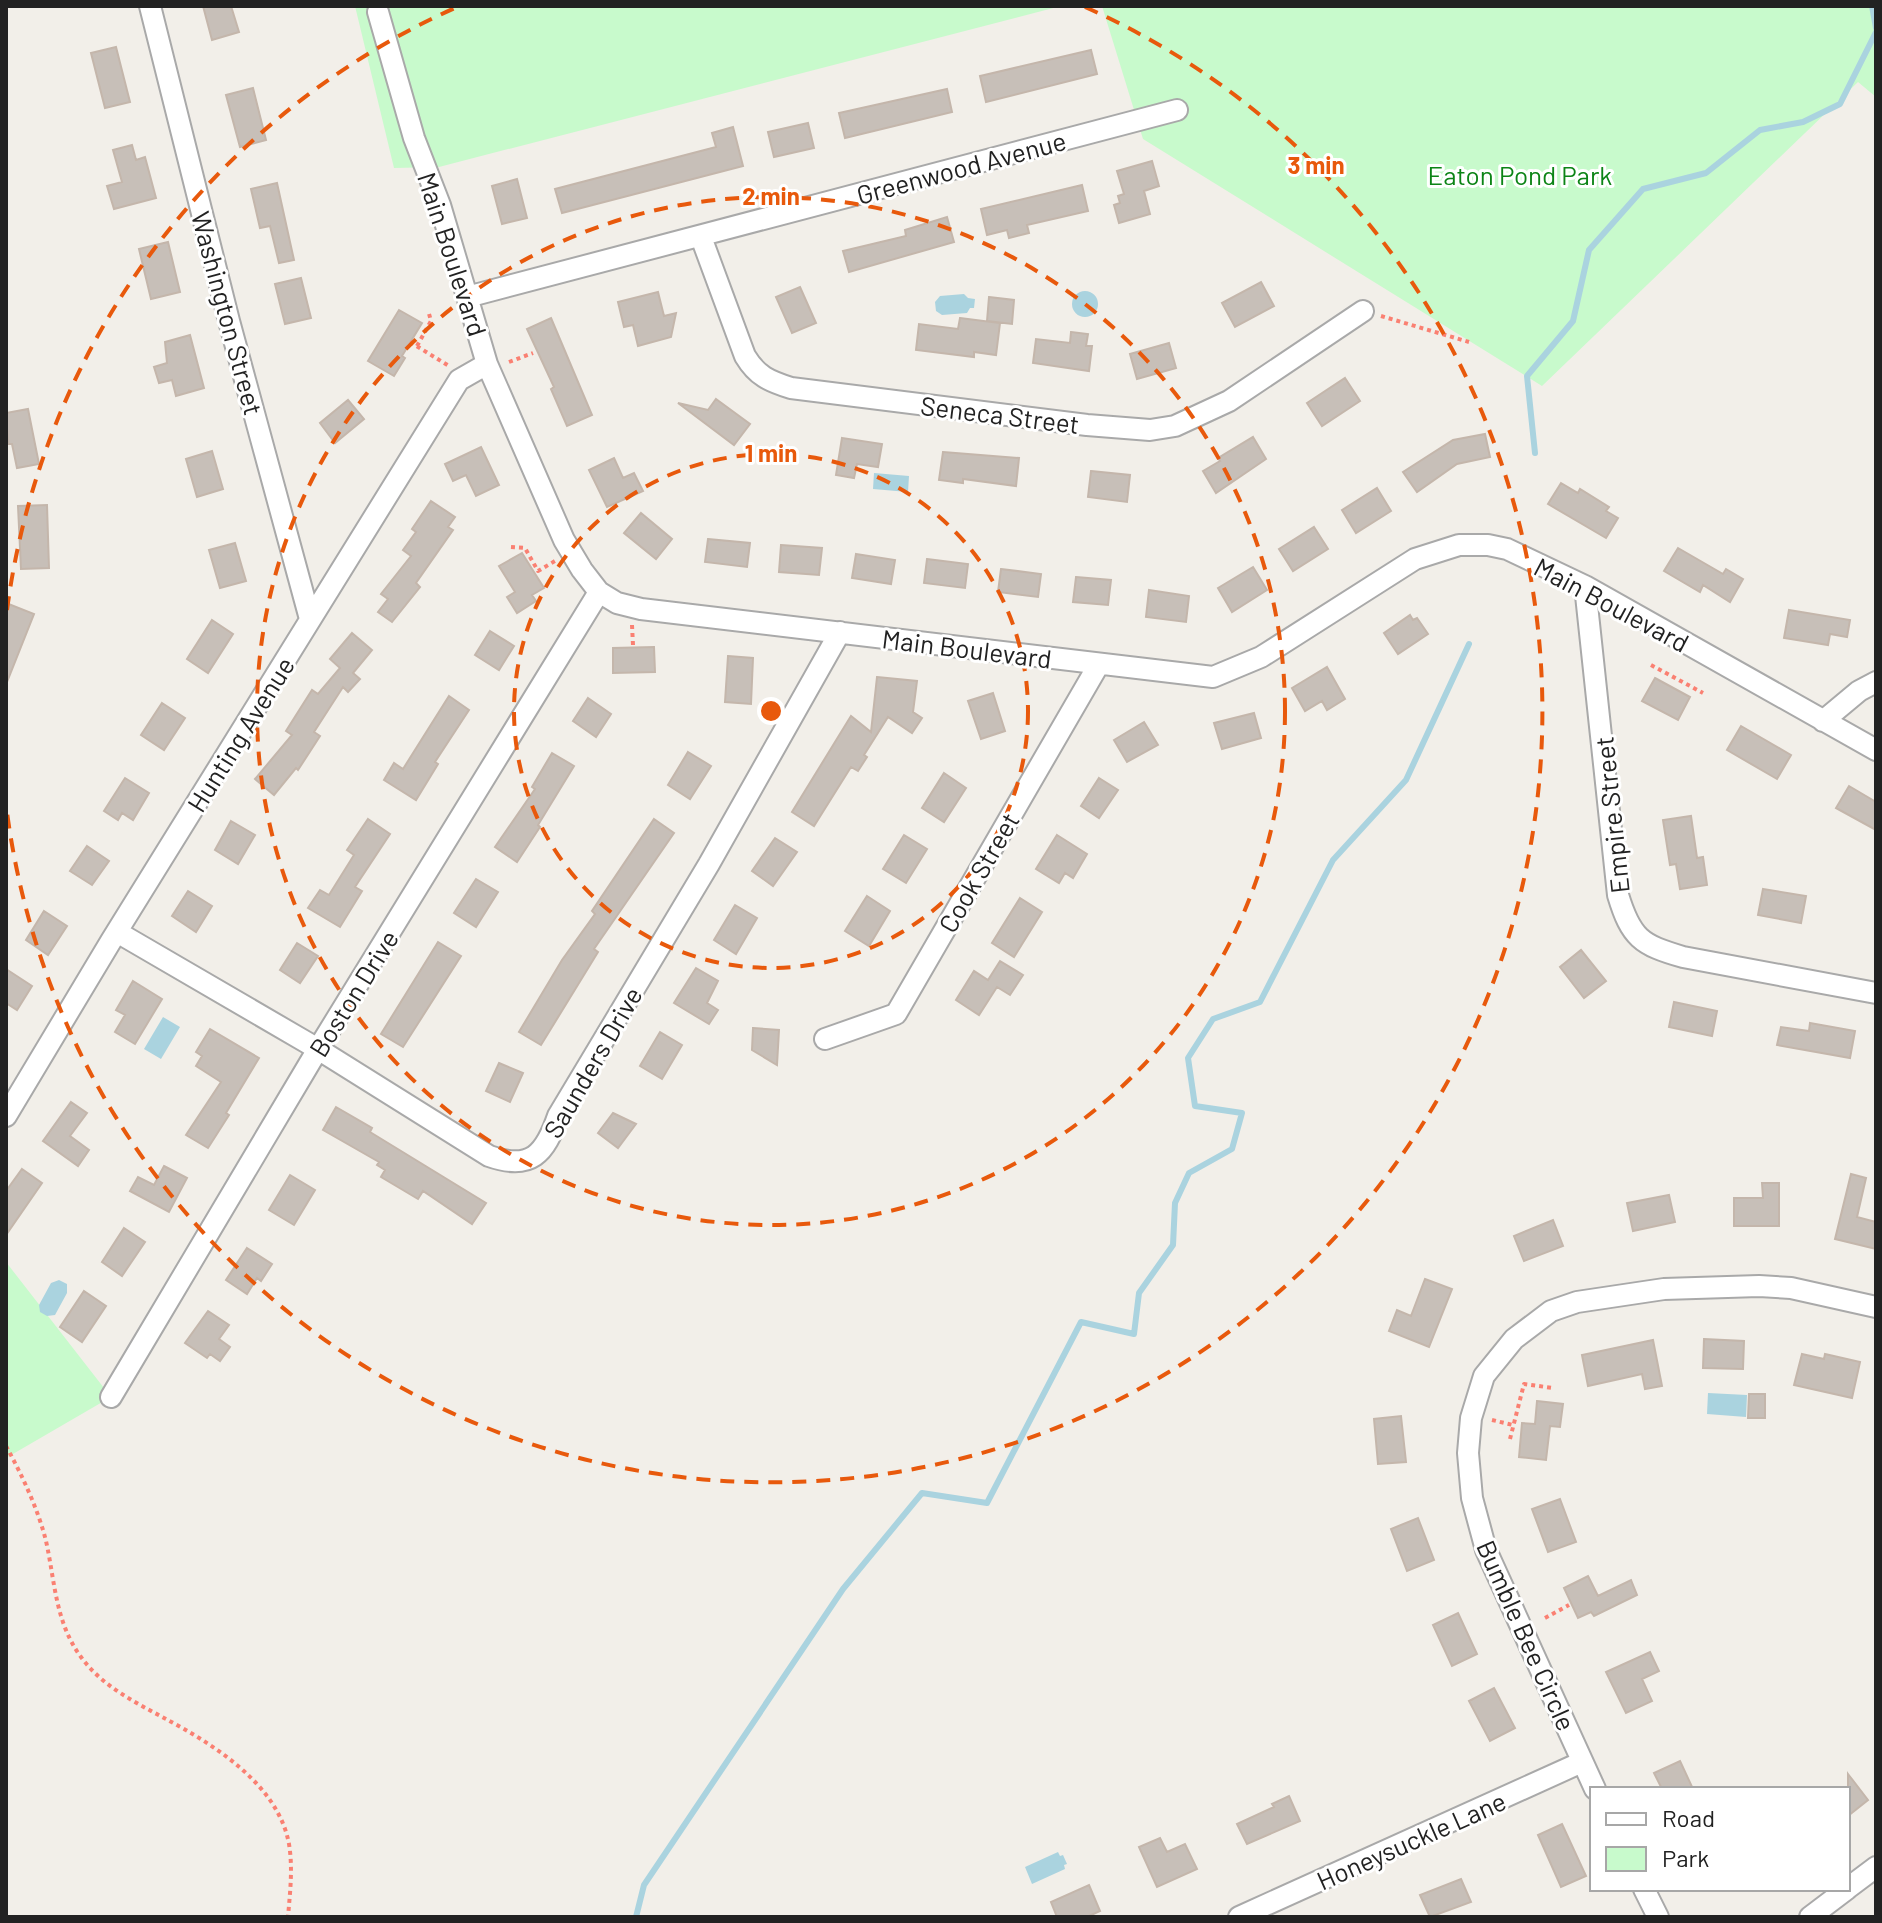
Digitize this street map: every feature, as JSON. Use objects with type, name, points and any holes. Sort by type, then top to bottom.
[{"type":"street","name":"Washington Street","points":[[150,6],[229,321],[310,619]]},
{"type":"street","name":"Main Boulevard","points":[[378,12],[414,138],[440,205],[488,367],[564,540],[599,592],[617,603],[641,609],[1196,677],[1222,674],[1261,657],[1415,559],[1459,545],[1488,545],[1507,549],[1585,586],[1876,750]]},
{"type":"street","name":"Greenwood Avenue","points":[[467,297],[1177,110]]},
{"type":"street","name":"Seneca Street","points":[[701,237],[745,356],[755,372],[766,380],[807,390],[1087,425],[1150,430],[1175,426],[1229,401],[1363,311]]},
{"type":"street","name":"Hunting Avenue","points":[[6,1116],[310,619],[462,378],[488,367]]},
{"type":"street","name":"Empire Street","points":[[1585,586],[1618,895],[1630,928],[1654,949],[1683,957],[1876,993]]},
{"type":"street","name":"Boston Drive","points":[[111,1397],[318,1049],[599,592]]},
{"type":"street","name":"Saunders Drive","points":[[117,932],[318,1049],[489,1156],[518,1163],[539,1153],[549,1140],[558,1116],[713,858],[840,632]]},
{"type":"street","name":"Cook Street","points":[[825,1039],[896,1014],[1099,664]]},
{"type":"street","points":[[1823,721],[1859,691],[1876,682]]},
{"type":"street","name":"Bumble Bee Circle","points":[[1594,1787],[1486,1550],[1472,1498],[1468,1453],[1471,1418],[1484,1376],[1514,1339],[1551,1311],[1570,1303],[1664,1289],[1759,1286],[1791,1288],[1876,1307]]},
{"type":"street","name":"Honeysuckle Lane","points":[[1239,1917],[1582,1762]]},
{"type":"street","points":[[1850,1886],[1876,1867]]},
{"type":"street","points":[[1645,1891],[1658,1917]]},
{"type":"street","points":[[1810,1917],[1843,1891]]},
{"type":"path","points":[[417,346],[431,321],[428,310]]},
{"type":"path","points":[[1363,311],[1469,342]]},
{"type":"path","points":[[410,342],[448,364],[462,378]]},
{"type":"path","points":[[488,367],[533,353]]},
{"type":"path","points":[[511,547],[525,548],[538,571],[553,563]]},
{"type":"path","points":[[1651,665],[1703,693]]},
{"type":"path","points":[[1510,1439],[1524,1384],[1553,1388]]},
{"type":"path","points":[[1490,1420],[1513,1425]]},
{"type":"path","points":[[6,1446],[21,1473],[46,1539],[57,1610],[80,1657],[116,1692],[182,1728],[241,1768],[275,1808],[289,1842],[292,1880],[288,1917]]},
{"type":"path","points":[[1545,1618],[1569,1605]]},
{"type":"green space","points":[[355,6],[1061,6],[439,167],[394,168]]},
{"type":"green space","name":"Eaton Pond Park","points":[[1102,6],[1876,6],[1876,97],[1858,82],[1542,386],[1143,139]]},
{"type":"green space","points":[[6,1262],[111,1397],[6,1458]]},
{"type":"water","points":[[1085,291],[1094,295],[1098,304],[1094,313],[1085,317],[1076,313],[1072,304],[1076,295]]},
{"type":"water","points":[[964,294],[975,299],[974,308],[967,313],[942,315],[936,311],[935,302],[940,296]]},
{"type":"water","points":[[874,473],[909,476],[908,492],[873,489]]},
{"type":"water","points":[[163,1017],[180,1027],[161,1059],[144,1049]]},
{"type":"water","points":[[59,1280],[67,1284],[67,1293],[55,1315],[47,1316],[40,1312],[39,1305],[51,1283]]},
{"type":"water","points":[[1708,1393],[1747,1395],[1746,1417],[1707,1414]]},
{"type":"water","points":[[1058,1852],[1067,1864],[1064,1865],[1065,1869],[1032,1884],[1025,1867]]},
{"type":"building","points":[[203,6],[231,6],[239,32],[212,40]]},
{"type":"building","points":[[116,47],[130,102],[105,108],[91,53]]},
{"type":"building","points":[[1091,50],[1097,74],[986,102],[980,76]]},
{"type":"building","points":[[253,88],[266,140],[240,147],[226,95]]},
{"type":"building","points":[[947,89],[952,112],[845,138],[839,113]]},
{"type":"building","points":[[808,123],[814,148],[774,157],[768,132]]},
{"type":"building","points":[[733,127],[743,166],[562,213],[555,189],[716,147],[712,133]]},
{"type":"building","points":[[132,145],[136,160],[145,157],[156,198],[114,209],[107,186],[122,182],[113,150]]},
{"type":"building","points":[[1152,161],[1159,186],[1144,191],[1150,214],[1119,223],[1114,205],[1120,203],[1118,196],[1124,194],[1117,171]]},
{"type":"building","points":[[517,179],[527,218],[502,224],[492,186]]},
{"type":"building","points":[[277,183],[294,260],[279,263],[270,226],[260,228],[251,189]]},
{"type":"building","points":[[1082,185],[1088,211],[1027,225],[1029,233],[1009,238],[1007,230],[987,235],[981,209]]},
{"type":"building","points":[[947,217],[954,242],[849,272],[843,251],[906,236],[905,230]]},
{"type":"building","points":[[168,242],[180,292],[151,299],[139,249]]},
{"type":"building","points":[[301,278],[311,318],[285,324],[275,284]]},
{"type":"building","points":[[1261,282],[1274,306],[1235,327],[1222,303]]},
{"type":"building","points":[[800,287],[816,323],[792,333],[776,297]]},
{"type":"building","points":[[658,292],[664,316],[676,313],[671,337],[638,346],[633,325],[624,327],[618,302]]},
{"type":"building","points":[[989,297],[1014,300],[1012,324],[987,321]]},
{"type":"building","points":[[399,310],[422,323],[394,376],[368,361]]},
{"type":"building","points":[[551,318],[592,415],[567,426],[551,389],[554,387],[527,329]]},
{"type":"building","points":[[960,318],[1000,323],[996,355],[974,352],[974,357],[916,350],[919,324],[958,329]]},
{"type":"building","points":[[1071,332],[1088,334],[1086,346],[1092,346],[1089,371],[1033,363],[1036,339],[1070,343]]},
{"type":"building","points":[[190,335],[204,388],[176,396],[172,380],[159,383],[154,367],[167,363],[165,342]]},
{"type":"building","points":[[1169,343],[1176,368],[1137,379],[1130,354]]},
{"type":"building","points":[[1345,378],[1360,401],[1322,426],[1307,403]]},
{"type":"building","points":[[716,399],[750,424],[734,445],[678,403],[708,410]]},
{"type":"building","points":[[348,400],[364,419],[335,443],[320,423]]},
{"type":"building","points":[[28,409],[39,464],[17,468],[12,444],[8,444],[6,413]]},
{"type":"building","points":[[1485,434],[1490,457],[1457,464],[1417,492],[1403,472],[1453,440]]},
{"type":"building","points":[[1253,437],[1266,459],[1216,493],[1203,471]]},
{"type":"building","points":[[842,438],[882,444],[878,467],[857,464],[854,478],[836,475]]},
{"type":"building","points":[[481,447],[499,485],[476,496],[466,475],[453,481],[445,464]]},
{"type":"building","points":[[212,451],[223,489],[197,497],[186,459]]},
{"type":"building","points":[[943,452],[1019,458],[1016,486],[963,479],[963,483],[939,480]]},
{"type":"building","points":[[614,458],[623,478],[634,473],[643,491],[607,507],[589,470]]},
{"type":"building","points":[[1091,471],[1130,475],[1127,502],[1088,497]]},
{"type":"building","points":[[1561,483],[1578,493],[1580,489],[1609,507],[1606,511],[1618,518],[1606,538],[1548,504]]},
{"type":"building","points":[[1377,488],[1391,511],[1356,533],[1342,510]]},
{"type":"building","points":[[431,501],[455,517],[448,527],[453,530],[416,583],[420,587],[392,622],[378,612],[388,599],[381,594],[411,556],[403,550],[416,532],[412,529]]},
{"type":"building","points":[[47,505],[49,568],[21,569],[18,506]]},
{"type":"building","points":[[641,513],[672,539],[656,559],[624,533]]},
{"type":"building","points":[[1314,527],[1328,549],[1293,571],[1279,549]]},
{"type":"building","points":[[708,539],[750,543],[747,567],[705,562]]},
{"type":"building","points":[[235,543],[246,581],[220,588],[209,550]]},
{"type":"building","points":[[781,545],[822,548],[819,575],[779,572]]},
{"type":"building","points":[[1678,548],[1723,574],[1726,569],[1743,579],[1730,602],[1703,585],[1700,592],[1664,571]]},
{"type":"building","points":[[522,553],[544,588],[532,595],[536,601],[517,613],[507,597],[515,592],[499,566]]},
{"type":"building","points":[[856,554],[895,560],[891,584],[852,578]]},
{"type":"building","points":[[927,559],[968,564],[965,588],[924,583]]},
{"type":"building","points":[[1253,567],[1267,590],[1232,612],[1218,588]]},
{"type":"building","points":[[1001,569],[1041,574],[1038,597],[998,592]]},
{"type":"building","points":[[1076,577],[1111,580],[1108,605],[1073,602]]},
{"type":"building","points":[[1149,590],[1189,596],[1186,622],[1146,617]]},
{"type":"building","points":[[6,603],[34,614],[7,682],[6,681]]},
{"type":"building","points":[[1789,610],[1850,620],[1847,637],[1830,634],[1828,645],[1784,638]]},
{"type":"building","points":[[1410,615],[1413,620],[1417,618],[1428,634],[1398,654],[1384,633]]},
{"type":"building","points":[[212,620],[233,634],[208,673],[187,659]]},
{"type":"building","points":[[490,631],[514,646],[499,670],[475,655]]},
{"type":"building","points":[[352,633],[372,650],[353,673],[360,679],[348,692],[343,687],[314,732],[320,736],[298,770],[296,768],[274,795],[255,779],[292,735],[286,731],[312,690],[318,694],[340,668],[330,659]]},
{"type":"building","points":[[654,647],[655,672],[613,673],[613,648]]},
{"type":"building","points":[[728,656],[753,658],[751,704],[725,702]]},
{"type":"building","points":[[1327,667],[1345,699],[1327,710],[1322,701],[1305,711],[1292,688]]},
{"type":"building","points":[[877,677],[917,681],[913,712],[922,718],[912,733],[888,717],[864,755],[867,757],[858,771],[851,767],[814,826],[792,812],[851,716],[871,732]]},
{"type":"building","points":[[1655,678],[1690,697],[1678,720],[1642,701]]},
{"type":"building","points":[[993,693],[1005,731],[981,739],[968,701]]},
{"type":"building","points":[[449,696],[469,710],[435,762],[438,764],[416,800],[384,780],[394,763],[403,769]]},
{"type":"building","points":[[588,698],[611,714],[596,737],[573,721]]},
{"type":"building","points":[[162,703],[185,718],[164,750],[141,735]]},
{"type":"building","points":[[1254,713],[1261,738],[1222,749],[1214,723]]},
{"type":"building","points":[[1144,722],[1158,745],[1127,762],[1114,740]]},
{"type":"building","points":[[1741,726],[1791,755],[1777,779],[1727,750]]},
{"type":"building","points":[[688,752],[711,766],[690,799],[668,785]]},
{"type":"building","points":[[552,753],[574,766],[517,862],[495,847],[535,789],[532,787]]},
{"type":"building","points":[[944,773],[966,788],[944,822],[922,808]]},
{"type":"building","points":[[125,778],[149,793],[133,820],[122,813],[118,820],[104,811]]},
{"type":"building","points":[[1099,778],[1118,790],[1099,818],[1081,806]]},
{"type":"building","points":[[1849,786],[1876,802],[1876,830],[1836,808]]},
{"type":"building","points":[[1691,816],[1697,858],[1703,857],[1707,885],[1680,889],[1676,864],[1670,865],[1663,820]]},
{"type":"building","points":[[368,819],[390,834],[355,887],[362,891],[340,927],[308,908],[320,890],[329,895],[354,855],[347,850]]},
{"type":"building","points":[[654,819],[674,833],[594,949],[598,952],[541,1045],[519,1032],[562,960],[595,914],[592,911]]},
{"type":"building","points":[[231,821],[255,835],[238,864],[215,850]]},
{"type":"building","points":[[904,835],[927,849],[906,883],[883,869]]},
{"type":"building","points":[[1057,835],[1087,854],[1073,878],[1065,873],[1059,883],[1036,869]]},
{"type":"building","points":[[775,838],[797,852],[773,886],[752,871]]},
{"type":"building","points":[[87,846],[109,861],[92,885],[70,871]]},
{"type":"building","points":[[476,879],[498,892],[476,927],[454,913]]},
{"type":"building","points":[[1763,889],[1806,896],[1801,923],[1758,915]]},
{"type":"building","points":[[188,891],[212,906],[196,932],[172,916]]},
{"type":"building","points":[[867,896],[890,911],[869,946],[845,931]]},
{"type":"building","points":[[1020,898],[1042,912],[1014,957],[992,943]]},
{"type":"building","points":[[735,905],[757,918],[736,954],[714,940]]},
{"type":"building","points":[[44,911],[67,926],[48,955],[26,940]]},
{"type":"building","points":[[438,942],[461,956],[403,1047],[381,1034]]},
{"type":"building","points":[[297,943],[318,956],[300,983],[280,970]]},
{"type":"building","points":[[1581,950],[1606,981],[1584,998],[1560,967]]},
{"type":"building","points":[[1000,961],[1023,975],[1010,995],[997,987],[979,1015],[956,1000],[974,971],[988,980]]},
{"type":"building","points":[[696,968],[718,981],[707,1003],[718,1010],[709,1024],[674,1003]]},
{"type":"building","points":[[6,969],[32,986],[17,1010],[6,1003]]},
{"type":"building","points":[[133,981],[162,999],[135,1044],[115,1032],[125,1015],[116,1010]]},
{"type":"building","points":[[1674,1002],[1717,1011],[1712,1036],[1669,1027]]},
{"type":"building","points":[[1810,1023],[1855,1031],[1850,1058],[1777,1045],[1781,1027],[1809,1031]]},
{"type":"building","points":[[753,1028],[779,1030],[777,1065],[752,1050]]},
{"type":"building","points":[[210,1029],[259,1058],[208,1148],[186,1135],[221,1082],[196,1066],[202,1056],[196,1052]]},
{"type":"building","points":[[660,1032],[682,1045],[662,1079],[640,1066]]},
{"type":"building","points":[[499,1063],[523,1073],[510,1102],[486,1091]]},
{"type":"building","points":[[71,1102],[87,1113],[70,1136],[89,1150],[78,1166],[43,1141]]},
{"type":"building","points":[[336,1107],[372,1128],[370,1132],[486,1203],[472,1224],[423,1191],[418,1199],[381,1177],[385,1170],[377,1165],[379,1162],[323,1130]]},
{"type":"building","points":[[613,1113],[636,1124],[618,1148],[598,1133]]},
{"type":"building","points":[[164,1166],[187,1178],[169,1212],[130,1191],[138,1177],[154,1185]]},
{"type":"building","points":[[22,1169],[42,1183],[6,1235],[6,1191]]},
{"type":"building","points":[[1851,1174],[1866,1178],[1857,1217],[1876,1222],[1876,1249],[1835,1239]]},
{"type":"building","points":[[290,1175],[315,1190],[294,1225],[269,1210]]},
{"type":"building","points":[[1762,1183],[1779,1183],[1779,1226],[1734,1226],[1734,1198],[1763,1198]]},
{"type":"building","points":[[1669,1195],[1675,1222],[1633,1231],[1627,1203]]},
{"type":"building","points":[[1553,1220],[1563,1246],[1524,1261],[1514,1236]]},
{"type":"building","points":[[124,1228],[145,1242],[122,1276],[102,1262]]},
{"type":"building","points":[[247,1248],[272,1264],[261,1281],[257,1278],[247,1294],[226,1280]]},
{"type":"building","points":[[1425,1279],[1452,1289],[1429,1347],[1389,1331],[1397,1310],[1411,1316]]},
{"type":"building","points":[[84,1291],[106,1306],[82,1342],[60,1327]]},
{"type":"building","points":[[208,1311],[229,1325],[219,1339],[230,1347],[220,1361],[210,1354],[207,1358],[185,1343]]},
{"type":"building","points":[[1704,1339],[1744,1341],[1743,1369],[1703,1368]]},
{"type":"building","points":[[1653,1340],[1662,1386],[1645,1389],[1642,1374],[1588,1386],[1582,1355]]},
{"type":"building","points":[[1802,1354],[1824,1359],[1825,1354],[1860,1362],[1852,1398],[1794,1385]]},
{"type":"building","points":[[1749,1394],[1765,1394],[1765,1418],[1748,1418]]},
{"type":"building","points":[[1537,1401],[1563,1404],[1560,1427],[1550,1426],[1546,1460],[1519,1457],[1522,1423],[1535,1424]]},
{"type":"building","points":[[1401,1416],[1406,1462],[1378,1464],[1374,1419]]},
{"type":"building","points":[[1560,1499],[1576,1542],[1548,1552],[1532,1509]]},
{"type":"building","points":[[1418,1518],[1434,1560],[1407,1571],[1391,1529]]},
{"type":"building","points":[[1588,1576],[1598,1596],[1631,1580],[1637,1595],[1594,1616],[1591,1612],[1578,1618],[1564,1588]]},
{"type":"building","points":[[1458,1613],[1477,1654],[1452,1666],[1433,1625]]},
{"type":"building","points":[[1650,1652],[1659,1671],[1642,1679],[1652,1701],[1626,1713],[1606,1672]]},
{"type":"building","points":[[1494,1688],[1515,1728],[1490,1741],[1469,1701]]},
{"type":"building","points":[[1680,1761],[1692,1787],[1661,1787],[1654,1773]]},
{"type":"building","points":[[1848,1774],[1868,1800],[1850,1814],[1850,1787]]},
{"type":"building","points":[[1289,1796],[1300,1821],[1247,1844],[1237,1824],[1274,1807],[1272,1804]]},
{"type":"building","points":[[1562,1824],[1586,1876],[1561,1887],[1538,1835]]},
{"type":"building","points":[[1160,1838],[1167,1852],[1185,1844],[1197,1869],[1157,1887],[1139,1847]]},
{"type":"building","points":[[1461,1879],[1471,1902],[1430,1917],[1420,1895]]},
{"type":"building","points":[[1089,1885],[1100,1911],[1087,1917],[1057,1917],[1051,1902]]},
{"type":"waterway","points":[[1872,6],[1876,28]]},
{"type":"waterway","points":[[1535,453],[1527,376],[1573,321],[1589,250],[1643,189],[1706,173],[1760,130],[1803,122],[1840,104],[1876,32]]},
{"type":"waterway","points":[[636,1917],[644,1885],[843,1589],[922,1493],[987,1503],[1081,1322],[1134,1334],[1139,1293],[1173,1245],[1175,1203],[1189,1173],[1232,1149],[1242,1113],[1195,1106],[1188,1058],[1213,1019],[1260,1002],[1333,860],[1406,780],[1469,644]]}]
